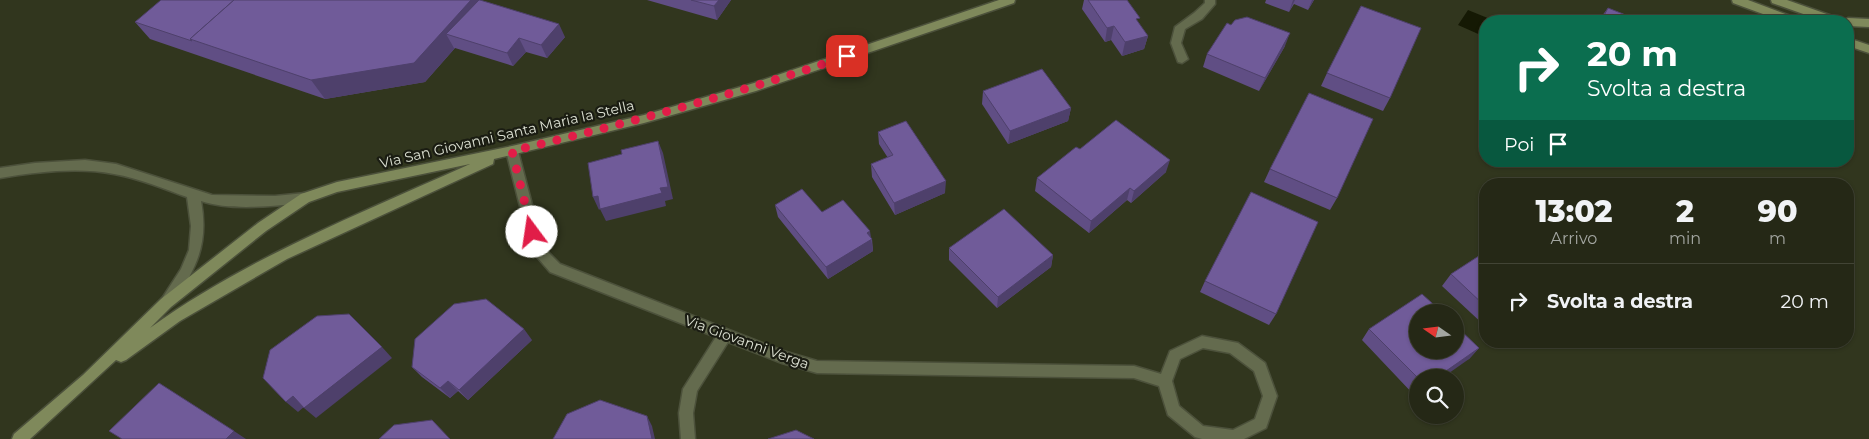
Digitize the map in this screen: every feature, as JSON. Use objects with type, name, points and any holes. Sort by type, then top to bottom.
[{"type":"street","name":"Via San Giovanni Santa Maria la Stella","points":[[0,174],[35,168],[85,164],[116,169],[212,200],[275,201],[305,198],[337,187],[512,151],[644,119],[756,87],[1010,0]]},
{"type":"street","points":[[1182,59],[1176,43],[1180,27],[1198,16],[1210,4],[1210,0]]},
{"type":"street","points":[[1737,0],[1776,15]]},
{"type":"street","points":[[1776,0],[1817,15]]},
{"type":"street","points":[[1854,22],[1869,23]]},
{"type":"street","points":[[1854,44],[1869,49]]},
{"type":"street","name":"Via Giovanni Verga","points":[[512,151],[536,250],[555,268],[782,358],[817,367],[1134,372],[1165,381]]},
{"type":"street","points":[[88,379],[175,317],[282,255],[512,151]]},
{"type":"street","points":[[166,303],[190,267],[196,249],[199,222],[193,194]]},
{"type":"street","points":[[19,439],[88,379],[166,303],[262,226],[305,198]]},
{"type":"street","points":[[688,439],[686,413],[690,389],[725,335]]},
{"type":"street","points":[[1202,342],[1233,347],[1260,367],[1270,396],[1261,423],[1234,438],[1200,432],[1173,410],[1165,381],[1175,355],[1202,342]]},
{"type":"shaded area","points":[[1468,10],[1480,15],[1479,34],[1458,25]]},
{"type":"building","points":[[161,0],[234,0],[190,39],[192,41],[135,22]]},
{"type":"building","points":[[234,0],[471,0],[414,63],[311,80],[190,39]]},
{"type":"building","points":[[479,0],[559,24],[541,45],[519,38],[507,53],[446,34]]},
{"type":"building","points":[[691,0],[719,0],[714,6]]},
{"type":"building","points":[[1088,0],[1127,0],[1140,18],[1136,19],[1148,36],[1125,42],[1114,26],[1107,28]]},
{"type":"building","points":[[1361,6],[1421,28],[1390,98],[1327,73]]},
{"type":"building","points":[[1608,8],[1626,15],[1604,15]]},
{"type":"building","points":[[1247,17],[1290,33],[1265,78],[1207,54],[1227,23],[1231,25],[1235,20]]},
{"type":"building","points":[[1042,69],[1071,108],[1010,131],[983,91]]},
{"type":"building","points":[[1309,93],[1373,119],[1337,198],[1270,169]]},
{"type":"building","points":[[1116,120],[1170,160],[1134,191],[1130,188],[1091,221],[1037,178],[1076,147],[1080,149]]},
{"type":"building","points":[[906,121],[946,181],[894,203],[871,164],[893,155],[878,132]]},
{"type":"building","points":[[658,141],[668,187],[660,188],[662,193],[600,209],[598,196],[593,197],[588,163],[622,154],[621,150]]},
{"type":"building","points":[[802,189],[822,212],[843,200],[870,231],[867,233],[872,239],[826,267],[775,205]]},
{"type":"building","points":[[1251,192],[1318,222],[1276,314],[1205,281]]},
{"type":"building","points":[[1004,209],[1053,255],[998,297],[949,248]]},
{"type":"building","points":[[1479,256],[1479,300],[1451,274]]},
{"type":"building","points":[[1422,294],[1433,304],[1409,304],[1409,359],[1463,359],[1449,369],[1409,369],[1369,329]]},
{"type":"building","points":[[486,299],[524,329],[459,390],[448,381],[440,388],[412,367],[415,339],[454,304]]},
{"type":"building","points":[[349,314],[382,347],[304,408],[293,396],[286,402],[263,378],[270,350],[317,316]]},
{"type":"building","points":[[1464,334],[1479,348],[1464,358]]},
{"type":"building","points":[[159,383],[234,431],[226,439],[122,439],[109,431]]},
{"type":"building","points":[[600,400],[647,416],[652,439],[553,439],[567,414]]},
{"type":"building","points":[[432,420],[450,439],[379,439],[394,425]]},
{"type":"building","points":[[796,430],[814,439],[768,439]]},
{"type":"route","points":[[532,232],[512,151],[644,119],[756,87],[847,56]]}]
